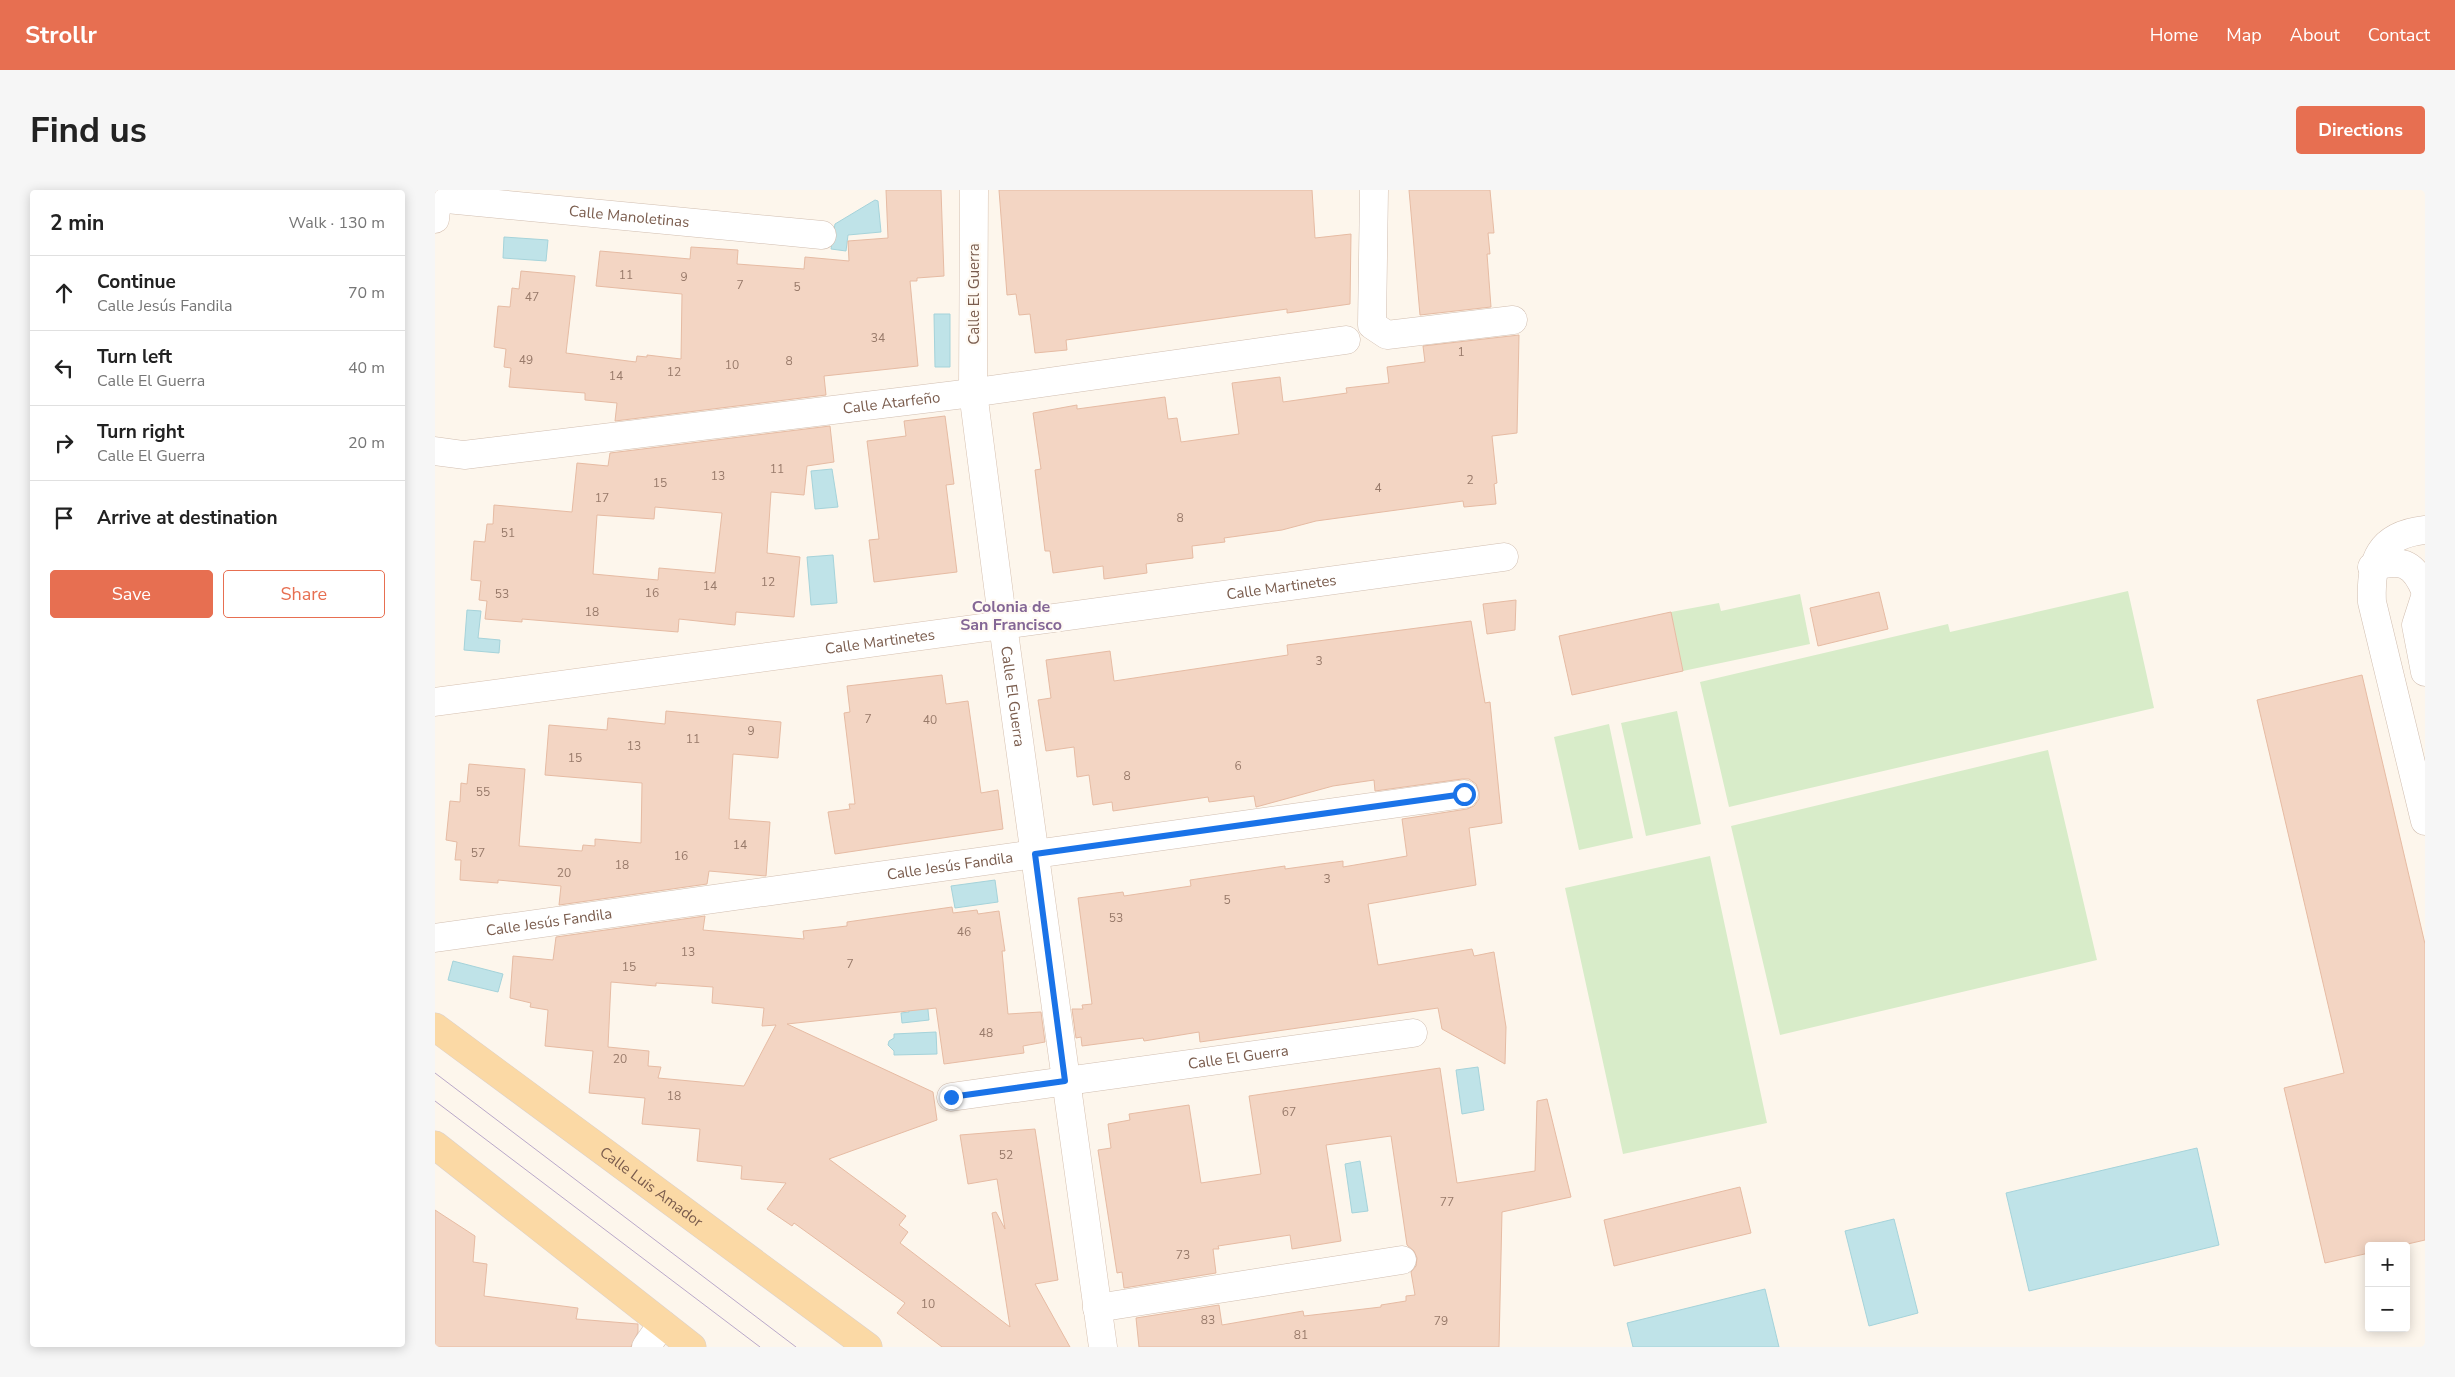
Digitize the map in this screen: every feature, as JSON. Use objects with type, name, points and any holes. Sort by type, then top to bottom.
[{"type":"main road","name":"Calle Luis Amador","points":[[435,1027],[868,1347]]},
{"type":"main road","points":[[435,1145],[691,1347]]},
{"type":"street","name":"Calle El Guerra","points":[[973,190],[973,392],[1065,1081],[1103,1347]]},
{"type":"street","points":[[1374,190],[1372,325],[1387,335],[1513,320]]},
{"type":"street","name":"Calle Manoletinas","points":[[436,201],[472,201],[823,235]]},
{"type":"street","name":"Calle Atarfeño","points":[[435,452],[464,454],[973,392],[1346,340]]},
{"type":"street","points":[[2425,530],[2400,537],[2381,550],[2372,567],[2372,602],[2425,821]]},
{"type":"street","name":"Calle Martinetes","points":[[435,702],[1504,557]]},
{"type":"street","points":[[2372,567],[2389,562],[2403,562],[2415,571],[2425,590]]},
{"type":"street","points":[[2425,598],[2416,626],[2425,672]]},
{"type":"street","name":"Calle Jesús Fandila","points":[[435,938],[1464,794]]},
{"type":"street","name":"Calle El Guerra","points":[[951,1097],[1413,1033]]},
{"type":"street","points":[[1097,1308],[1403,1260]]},
{"type":"street","points":[[646,1347],[662,1324]]},
{"type":"green space","points":[[2128,591],[2154,708],[1729,807],[1700,682],[1948,624],[1950,632]]},
{"type":"green space","points":[[1800,594],[1810,644],[1683,671],[1671,612],[1719,603],[1721,611]]},
{"type":"green space","points":[[1677,711],[1701,824],[1646,836],[1621,723]]},
{"type":"green space","points":[[1609,724],[1633,838],[1579,850],[1554,737]]},
{"type":"green space","points":[[2048,750],[2097,960],[1780,1035],[1731,826]]},
{"type":"green space","points":[[1710,856],[1767,1123],[1623,1154],[1565,888]]},
{"type":"water","points":[[875,200],[878,201],[881,232],[848,235],[846,251],[831,249],[835,224]]},
{"type":"water","points":[[504,237],[548,240],[546,261],[503,258]]},
{"type":"water","points":[[934,314],[950,314],[950,367],[935,367]]},
{"type":"water","points":[[832,469],[838,507],[815,509],[811,471]]},
{"type":"water","points":[[833,555],[837,603],[811,605],[807,557]]},
{"type":"water","points":[[467,610],[481,611],[478,638],[500,640],[499,653],[464,650]]},
{"type":"water","points":[[995,880],[998,902],[955,908],[951,886]]},
{"type":"water","points":[[453,961],[503,974],[498,992],[448,980]]},
{"type":"water","points":[[925,980],[929,1020],[902,1023],[901,1013],[909,1012],[906,982]]},
{"type":"water","points":[[936,1032],[937,1054],[894,1055],[894,1051],[888,1045],[889,1041],[894,1038],[894,1034]]},
{"type":"water","points":[[1478,1067],[1484,1110],[1462,1114],[1456,1070]]},
{"type":"water","points":[[2197,1148],[2219,1245],[2029,1291],[2006,1193]]},
{"type":"water","points":[[1360,1161],[1368,1211],[1352,1213],[1345,1164]]},
{"type":"water","points":[[1894,1219],[1918,1313],[1869,1326],[1845,1231]]},
{"type":"water","points":[[1765,1289],[1779,1347],[1633,1347],[1627,1323]]},
{"type":"building","points":[[886,190],[941,190],[944,276],[917,278],[917,281],[910,281],[918,366],[824,376],[826,395],[615,421],[617,403],[585,400],[585,393],[509,387],[511,368],[504,367],[506,349],[494,347],[498,306],[510,307],[512,288],[519,289],[521,271],[575,276],[566,353],[636,362],[637,356],[647,357],[647,355],[681,359],[682,294],[596,286],[600,251],[690,259],[691,247],[738,250],[737,264],[804,269],[805,257],[849,261],[848,241],[888,238]]},
{"type":"building","points":[[999,190],[1312,190],[1315,238],[1351,234],[1350,304],[1287,313],[1287,309],[1066,340],[1067,350],[1035,353],[1030,314],[1019,315],[1016,294],[1007,295]]},
{"type":"building","points":[[1409,190],[1490,190],[1494,233],[1488,233],[1490,254],[1487,254],[1491,307],[1420,315]]},
{"type":"building","points":[[1519,335],[1517,433],[1492,436],[1497,483],[1494,484],[1496,504],[1464,507],[1463,501],[1316,521],[1282,530],[1224,538],[1225,542],[1192,546],[1193,558],[1146,564],[1147,573],[1104,579],[1103,566],[1053,573],[1050,551],[1045,551],[1035,470],[1041,469],[1033,413],[1077,405],[1077,409],[1165,397],[1168,419],[1177,418],[1181,442],[1239,434],[1232,383],[1280,377],[1283,402],[1347,393],[1346,388],[1389,383],[1387,367],[1425,362],[1423,346]]},
{"type":"building","points":[[945,416],[954,484],[946,485],[957,572],[874,582],[869,540],[879,539],[867,441],[906,436],[904,421]]},
{"type":"building","points":[[830,426],[834,462],[807,466],[804,495],[771,492],[767,553],[800,557],[794,617],[736,612],[735,625],[679,619],[678,632],[522,619],[522,622],[485,619],[487,601],[479,600],[481,581],[471,580],[474,541],[485,542],[487,524],[493,524],[494,505],[572,512],[577,463],[608,466],[610,453]],"holes":[[[655,507],[722,513],[715,573],[659,568],[658,580],[593,574],[597,515],[654,519]]]},
{"type":"building","points":[[1879,592],[1888,629],[1818,646],[1810,608]]},
{"type":"building","points":[[1516,600],[1515,630],[1487,634],[1483,604]]},
{"type":"building","points":[[1671,612],[1683,671],[1572,695],[1559,636]]},
{"type":"building","points":[[1471,621],[1485,703],[1490,702],[1502,823],[1469,828],[1476,885],[1368,904],[1378,965],[1472,949],[1474,956],[1494,952],[1506,1027],[1505,1064],[1442,1029],[1438,1008],[1200,1042],[1199,1032],[1144,1041],[1143,1038],[1082,1046],[1081,1037],[1076,1038],[1072,1009],[1083,1009],[1082,1005],[1092,1004],[1078,898],[1123,892],[1124,896],[1191,886],[1190,880],[1285,866],[1285,869],[1343,861],[1343,867],[1407,856],[1402,819],[1467,809],[1474,806],[1479,799],[1479,792],[1476,784],[1469,779],[1375,791],[1374,780],[1333,786],[1256,807],[1254,796],[1209,802],[1208,797],[1113,811],[1112,802],[1093,805],[1089,775],[1077,777],[1074,747],[1046,751],[1038,700],[1051,698],[1046,660],[1110,651],[1114,681],[1288,655],[1287,645]]},
{"type":"building","points":[[942,675],[946,704],[968,701],[981,793],[998,790],[1003,829],[835,854],[828,812],[850,809],[849,804],[855,804],[844,713],[850,712],[847,686]]},
{"type":"building","points":[[2362,675],[2425,944],[2425,1240],[2410,1243],[2365,1242],[2365,1254],[2325,1263],[2284,1088],[2344,1073],[2257,700]]},
{"type":"building","points":[[666,711],[781,722],[778,758],[733,754],[729,819],[770,822],[766,876],[709,871],[707,884],[559,905],[561,886],[498,880],[498,883],[460,880],[461,860],[455,860],[457,842],[446,840],[450,801],[460,802],[461,783],[467,784],[469,764],[525,769],[519,846],[582,851],[583,845],[595,846],[595,839],[641,843],[642,783],[545,775],[549,725],[607,730],[608,718],[665,724]]},
{"type":"building","points":[[952,907],[953,913],[977,910],[978,914],[999,911],[1005,951],[1002,951],[1008,1014],[1041,1012],[1045,1042],[1023,1046],[1024,1053],[944,1064],[936,1008],[787,1024],[933,1092],[937,1120],[829,1159],[906,1216],[899,1225],[908,1232],[900,1243],[1010,1327],[992,1213],[996,1212],[1005,1229],[997,1179],[968,1184],[960,1135],[1035,1129],[1058,1280],[1035,1284],[1070,1347],[942,1347],[897,1313],[905,1303],[794,1223],[792,1226],[767,1209],[786,1183],[741,1179],[742,1166],[697,1161],[700,1129],[642,1124],[645,1098],[589,1093],[593,1051],[545,1046],[548,1010],[530,1007],[531,1003],[510,998],[513,956],[553,960],[556,937],[705,916],[703,930],[804,939],[803,931],[847,926],[847,922]],"holes":[[[611,982],[656,986],[656,983],[713,987],[712,1003],[764,1008],[762,1026],[776,1025],[744,1086],[658,1078],[661,1067],[648,1066],[649,1051],[608,1047]]]},
{"type":"building","points":[[1440,1068],[1457,1183],[1535,1171],[1537,1101],[1547,1099],[1571,1197],[1502,1212],[1499,1347],[1139,1347],[1136,1318],[1219,1305],[1222,1325],[1303,1311],[1304,1316],[1381,1307],[1381,1305],[1406,1301],[1406,1296],[1415,1295],[1411,1272],[1416,1266],[1417,1258],[1414,1251],[1407,1245],[1391,1136],[1326,1145],[1341,1241],[1292,1249],[1290,1235],[1218,1246],[1219,1249],[1213,1249],[1216,1273],[1124,1288],[1122,1272],[1117,1273],[1098,1150],[1111,1148],[1108,1124],[1130,1120],[1129,1114],[1189,1105],[1201,1183],[1261,1174],[1249,1096]]},
{"type":"building","points":[[1740,1187],[1751,1233],[1614,1266],[1604,1220]]},
{"type":"building","points":[[435,1210],[475,1236],[473,1262],[487,1264],[484,1296],[578,1308],[576,1319],[638,1324],[638,1332],[631,1347],[435,1347]]},
{"type":"tram line","points":[[435,1073],[796,1347]]},
{"type":"tram line","points":[[435,1101],[760,1347]]},
{"type":"district","name":"Colonia de San Francisco","points":[[1011,616]]},
{"type":"route","points":[[951,1097],[1065,1081],[1035,854],[1464,794]]}]
